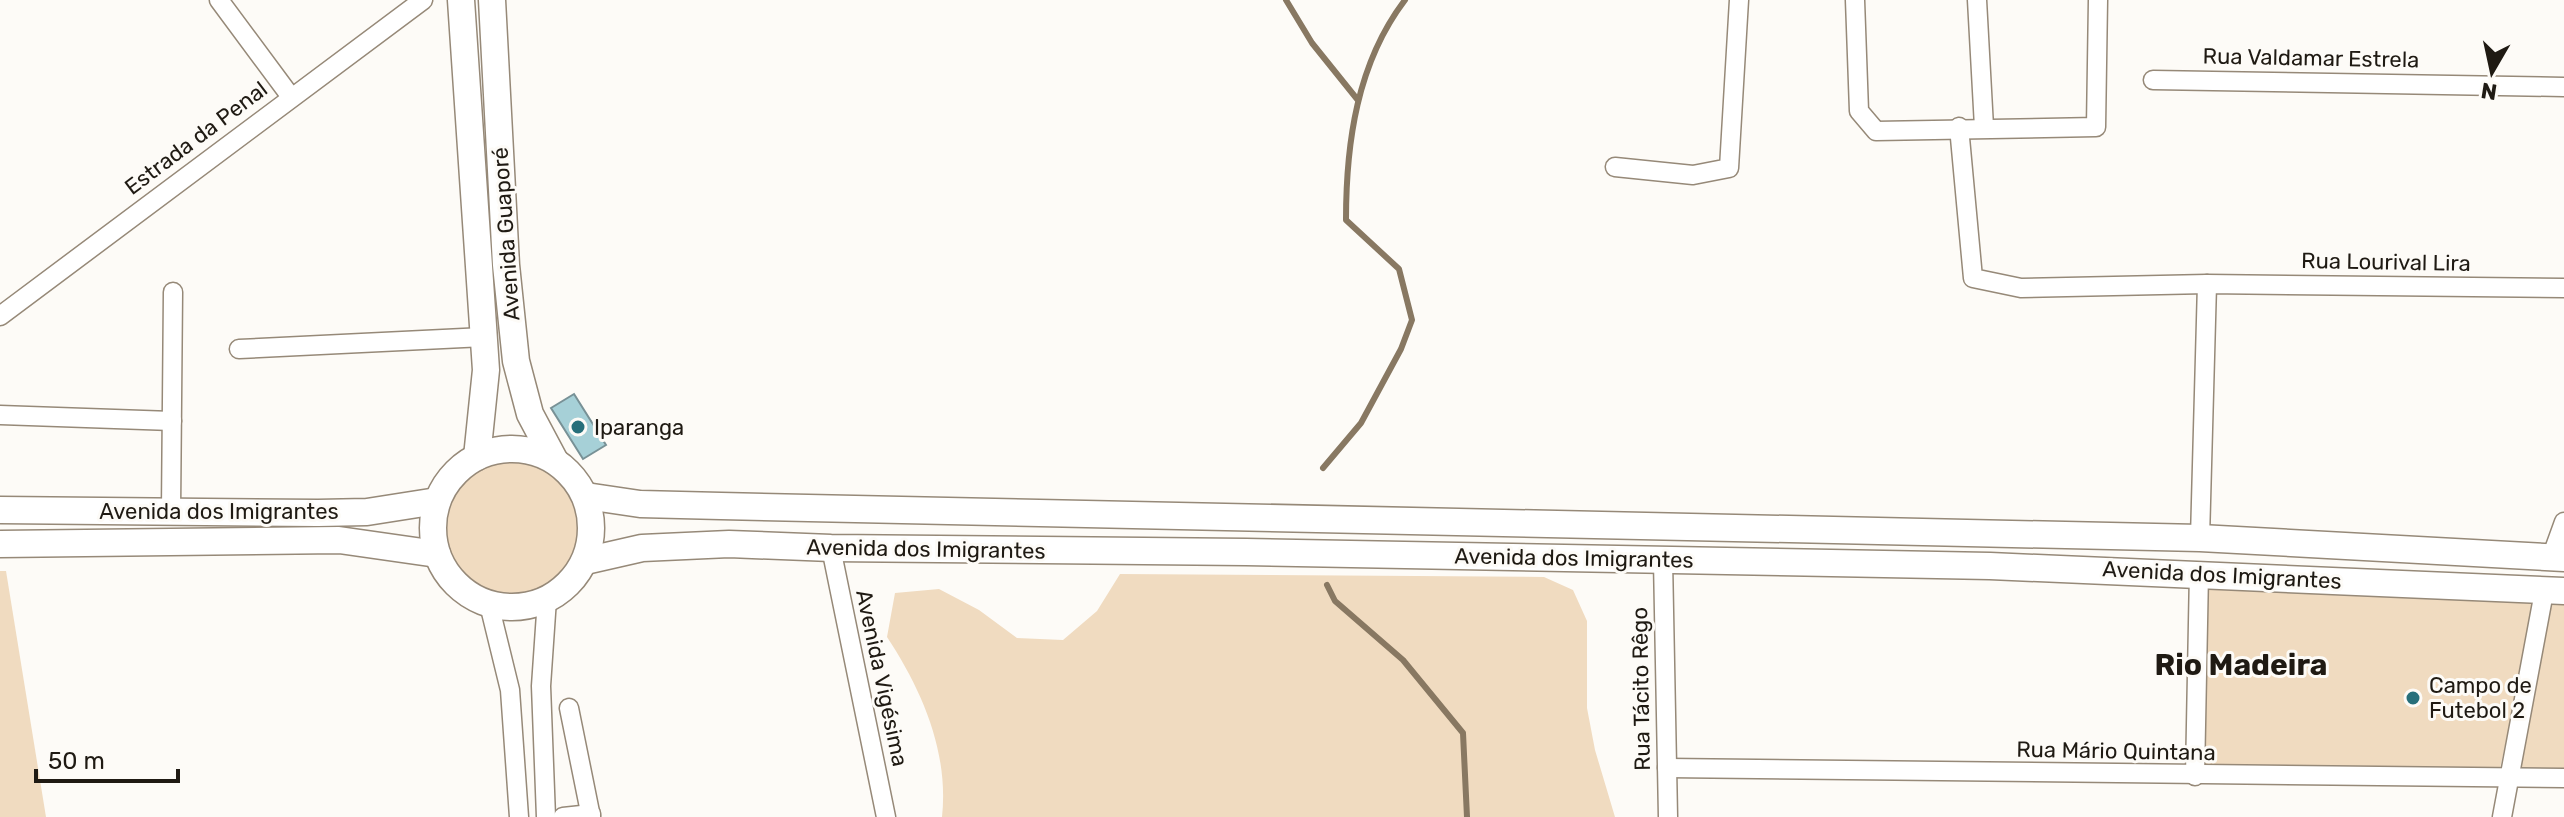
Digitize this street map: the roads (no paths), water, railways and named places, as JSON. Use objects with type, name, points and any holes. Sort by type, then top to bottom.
[{"type":"main road","name":"Avenida Guaporé","points":[[461,0],[486,370],[477,457]]},
{"type":"main road","name":"Avenida Guaporé","points":[[492,0],[506,265],[516,361],[530,414],[555,461]]},
{"type":"main road","points":[[510,448],[534,451],[555,461],[573,476],[586,496],[592,518],[592,540],[585,561],[574,579],[547,599],[514,607],[489,604],[467,593],[448,576],[437,554],[432,527],[437,501],[448,480],[477,457],[510,448]]},
{"type":"main road","name":"Avenida dos Imigrantes","points":[[586,496],[640,504],[2200,538],[2557,558]]},
{"type":"main road","name":"Avenida dos Imigrantes","points":[[0,510],[367,512],[437,501]]},
{"type":"main road","points":[[34,510],[35,543]]},
{"type":"main road","name":"Avenida dos Imigrantes","points":[[0,544],[339,540],[437,554]]},
{"type":"main road","name":"Avenida dos Imigrantes","points":[[585,561],[642,548],[693,544],[2199,572],[2554,591]]},
{"type":"street","points":[[219,0],[291,97]]},
{"type":"street","name":"Estrada da Penal","points":[[0,316],[423,0]]},
{"type":"street","points":[[1615,167],[1693,175],[1729,168],[1739,0]]},
{"type":"street","points":[[1855,0],[1859,111],[1876,131],[1959,127],[2096,127],[2098,0]]},
{"type":"street","points":[[1977,0],[1984,127]]},
{"type":"street","name":"Rua Valdamar Estrela","points":[[2153,80],[2564,87]]},
{"type":"street","name":"Rua Lourival Lira","points":[[1959,127],[1973,278],[2021,288],[2207,284],[2564,288]]},
{"type":"street","points":[[2200,538],[2207,284]]},
{"type":"street","points":[[171,511],[173,292]]},
{"type":"street","points":[[239,349],[484,337]]},
{"type":"street","points":[[0,415],[172,421]]},
{"type":"street","points":[[2557,558],[2564,522]]},
{"type":"street","name":"Avenida Vigésima","points":[[831,548],[886,817]]},
{"type":"street","name":"Rua Tácito Rêgo","points":[[1663,560],[1668,817]]},
{"type":"street","points":[[2195,776],[2199,572]]},
{"type":"street","points":[[2502,817],[2507,777],[2554,591]]},
{"type":"street","points":[[546,817],[541,686],[547,599]]},
{"type":"street","points":[[489,604],[510,690],[519,817]]},
{"type":"street","points":[[563,817],[591,815],[569,708]]},
{"type":"street","name":"Rua Mário Quintana","points":[[1667,768],[2564,778]]},
{"type":"waterway","points":[[1286,0],[1312,43],[1357,99]]},
{"type":"waterway","points":[[1323,468],[1361,423],[1401,349],[1412,320],[1399,269],[1346,220],[1348,162],[1365,77],[1389,24],[1405,0]]},
{"type":"waterway","points":[[1327,585],[1335,601],[1403,660],[1463,733],[1467,817]]},
{"type":"place","name":"Iparanga","points":[[578,427]]},
{"type":"place","name":"Campo de Futebol 2","points":[[2413,698]]},
{"type":"district","name":"Rio Madeira","points":[[2241,665]]}]
